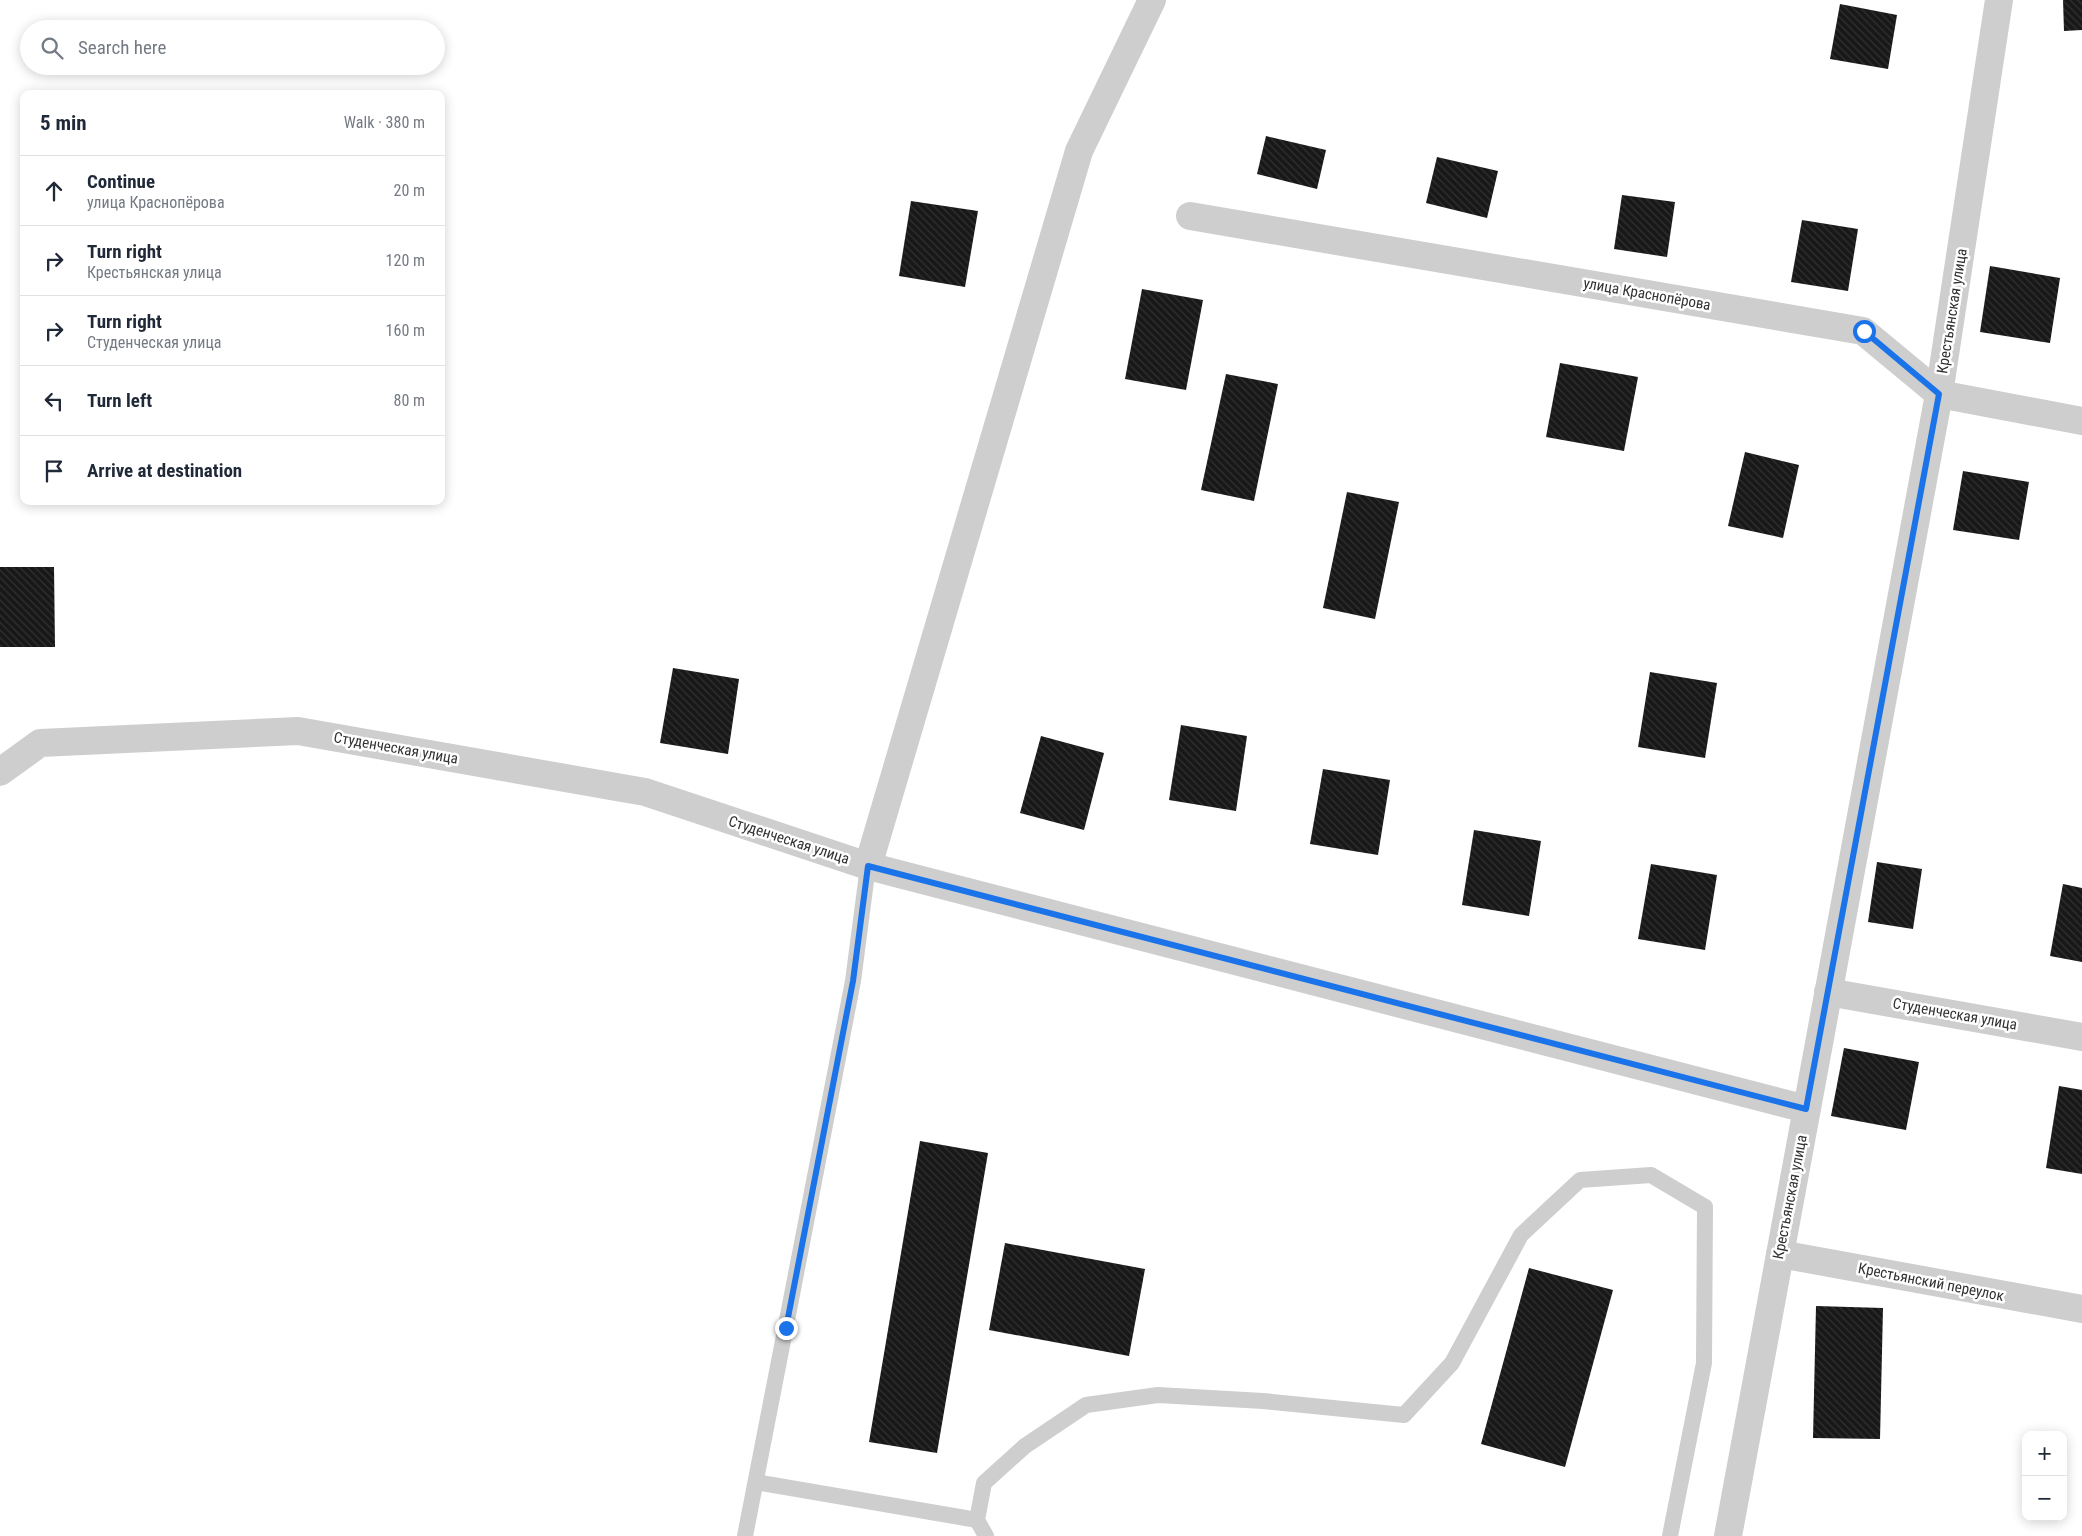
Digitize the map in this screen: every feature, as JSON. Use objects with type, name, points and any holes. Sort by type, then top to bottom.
[{"type":"street","points":[[868,866],[1080,151],[1152,0]]},
{"type":"street","name":"Крестьянская улица","points":[[1728,1536],[1939,394],[1999,0]]},
{"type":"street","name":"улица Краснопёрова","points":[[1190,216],[1864,331],[1939,394],[2082,421]]},
{"type":"street","name":"Студенческая улица","points":[[0,772],[40,743],[298,731],[645,792],[868,866],[1806,1109]]},
{"type":"street","name":"Студенческая улица","points":[[1828,992],[2082,1037]]},
{"type":"street","name":"Крестьянский переулок","points":[[1780,1254],[2082,1309]]},
{"type":"lane","points":[[746,1536],[853,981],[868,866]]},
{"type":"lane","points":[[986,1536],[977,1520],[984,1483],[1025,1446],[1086,1405],[1158,1395],[1263,1401],[1404,1415],[1452,1363],[1521,1235],[1580,1180],[1651,1175],[1705,1207],[1704,1363],[1670,1536]]},
{"type":"lane","points":[[756,1482],[977,1520]]},
{"type":"building","points":[[2063,0],[2082,0],[2082,30],[2064,31]]},
{"type":"building","points":[[1840,4],[1897,15],[1888,69],[1830,59]]},
{"type":"building","points":[[1266,136],[1326,150],[1317,189],[1257,174]]},
{"type":"building","points":[[1437,157],[1498,171],[1487,218],[1426,203]]},
{"type":"building","points":[[1622,195],[1675,202],[1667,257],[1614,249]]},
{"type":"building","points":[[911,201],[978,211],[965,287],[899,276]]},
{"type":"building","points":[[1802,220],[1858,229],[1848,291],[1791,282]]},
{"type":"building","points":[[1990,266],[2060,278],[2050,343],[1980,332]]},
{"type":"building","points":[[1142,289],[1203,300],[1186,390],[1125,379]]},
{"type":"building","points":[[1560,363],[1638,377],[1624,451],[1546,437]]},
{"type":"building","points":[[1226,374],[1278,384],[1254,501],[1201,490]]},
{"type":"building","points":[[1745,452],[1799,465],[1783,538],[1728,526]]},
{"type":"building","points":[[1963,471],[2029,482],[2019,540],[1953,530]]},
{"type":"building","points":[[1347,492],[1399,502],[1375,619],[1323,608]]},
{"type":"building","points":[[0,567],[54,567],[55,647],[0,647]]},
{"type":"building","points":[[673,668],[739,679],[728,754],[660,743]]},
{"type":"building","points":[[1650,672],[1717,683],[1705,758],[1638,747]]},
{"type":"building","points":[[1181,725],[1247,736],[1236,811],[1169,800]]},
{"type":"building","points":[[1041,736],[1104,753],[1084,830],[1020,813]]},
{"type":"building","points":[[1323,769],[1390,780],[1378,855],[1310,844]]},
{"type":"building","points":[[1474,830],[1541,841],[1529,916],[1462,905]]},
{"type":"building","points":[[1877,862],[1922,869],[1913,929],[1868,922]]},
{"type":"building","points":[[1651,864],[1717,875],[1705,950],[1638,939]]},
{"type":"building","points":[[2063,884],[2082,888],[2082,962],[2050,956]]},
{"type":"building","points":[[1844,1048],[1919,1062],[1906,1130],[1831,1116]]},
{"type":"building","points":[[2059,1086],[2082,1090],[2082,1174],[2046,1168]]},
{"type":"building","points":[[920,1141],[988,1153],[937,1453],[869,1442]]},
{"type":"building","points":[[1005,1243],[1145,1269],[1129,1356],[989,1330]]},
{"type":"building","points":[[1529,1268],[1613,1290],[1565,1467],[1481,1444]]},
{"type":"building","points":[[1816,1306],[1883,1308],[1880,1439],[1813,1438]]},
{"type":"route","points":[[786,1328],[853,981],[868,866],[1806,1109],[1939,394],[1864,331]]}]
